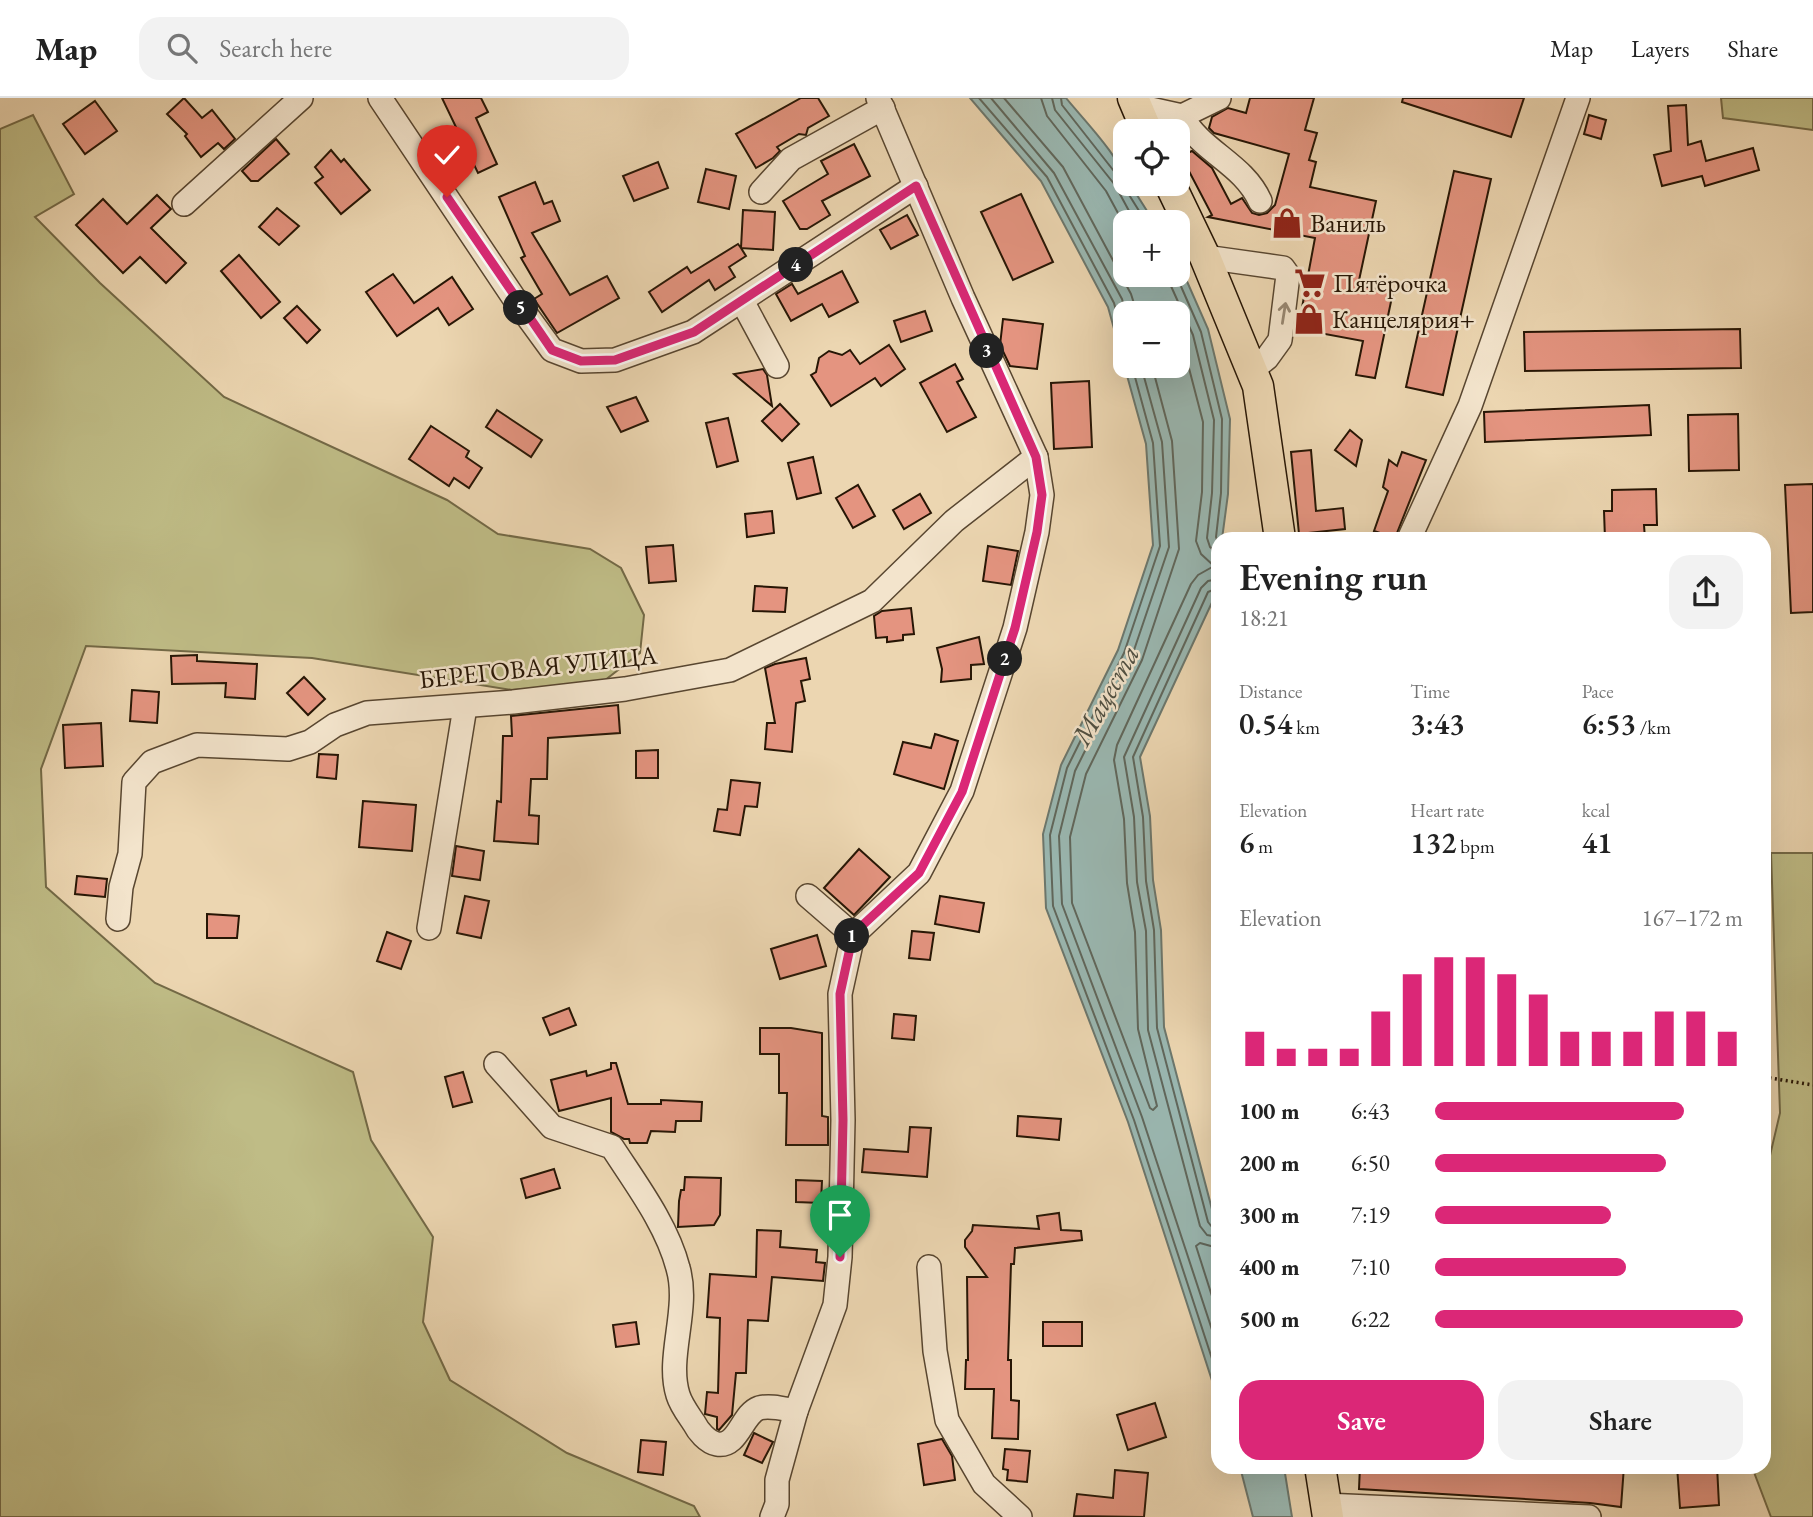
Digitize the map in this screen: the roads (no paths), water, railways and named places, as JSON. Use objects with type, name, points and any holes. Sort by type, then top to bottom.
[{"type":"main road","points":[[1176,196],[1253,369],[1261,398],[1279,532]]},
{"type":"main road","points":[[1321,1474],[1327,1511]]},
{"type":"street","points":[[184,204],[301,98]]},
{"type":"street","points":[[380,98],[552,350],[581,361],[615,360],[694,332],[916,186]]},
{"type":"street","points":[[1139,112],[1182,116],[1219,98]]},
{"type":"street","points":[[1412,532],[1470,406],[1578,98]]},
{"type":"street","points":[[761,192],[791,159],[880,103],[1036,457],[1042,495],[1037,532],[1015,628],[962,792],[919,873],[853,934],[840,994],[843,1133],[840,1257],[835,1305],[796,1411],[777,1480],[779,1513]]},
{"type":"street","points":[[1182,116],[1196,138],[1238,169],[1255,189],[1260,201]]},
{"type":"street","points":[[1205,257],[1283,268],[1288,275],[1280,340],[1267,358],[1253,369]]},
{"type":"street","points":[[742,301],[777,366]]},
{"type":"street","name":"БЕРЕГОВАЯ УЛИЦА","points":[[118,919],[121,887],[130,854],[134,782],[152,762],[197,745],[288,749],[310,743],[335,725],[366,713],[466,707],[625,689],[730,670],[872,601],[954,521],[1036,457]]},
{"type":"street","points":[[429,928],[466,707]]},
{"type":"street","points":[[807,896],[853,934]]},
{"type":"street","points":[[496,1064],[552,1127],[612,1147],[665,1234],[679,1269],[682,1298],[675,1383],[678,1398],[697,1428],[709,1441],[725,1443],[738,1433],[747,1416],[757,1409],[771,1407],[796,1411]]},
{"type":"street","points":[[929,1267],[935,1350],[947,1420],[984,1484],[1020,1517]]},
{"type":"street","points":[[1327,1511],[1589,1517]]},
{"type":"water","name":"Мацеста","points":[[970,98],[1066,98],[1101,139],[1113,156],[1113,196],[1138,196],[1146,210],[1113,210],[1113,287],[1189,287],[1208,329],[1230,419],[1228,494],[1223,532],[1211,532],[1211,605],[1140,757],[1150,816],[1153,880],[1161,930],[1164,1027],[1211,1205],[1211,1377],[1128,1122],[1046,908],[1043,834],[1061,765],[1118,650],[1153,545],[1146,444],[1128,378],[1190,378],[1190,301],[1113,301],[1113,325],[1108,307],[1041,181]]},
{"type":"water","points":[[1242,1474],[1285,1474],[1292,1517],[1253,1517]]},
{"type":"place","name":"Ваниль","points":[[1287,223]]},
{"type":"place","name":"Пятёрочка","points":[[1310,283]]},
{"type":"place","name":"Канцелярия+","points":[[1309,319]]}]
